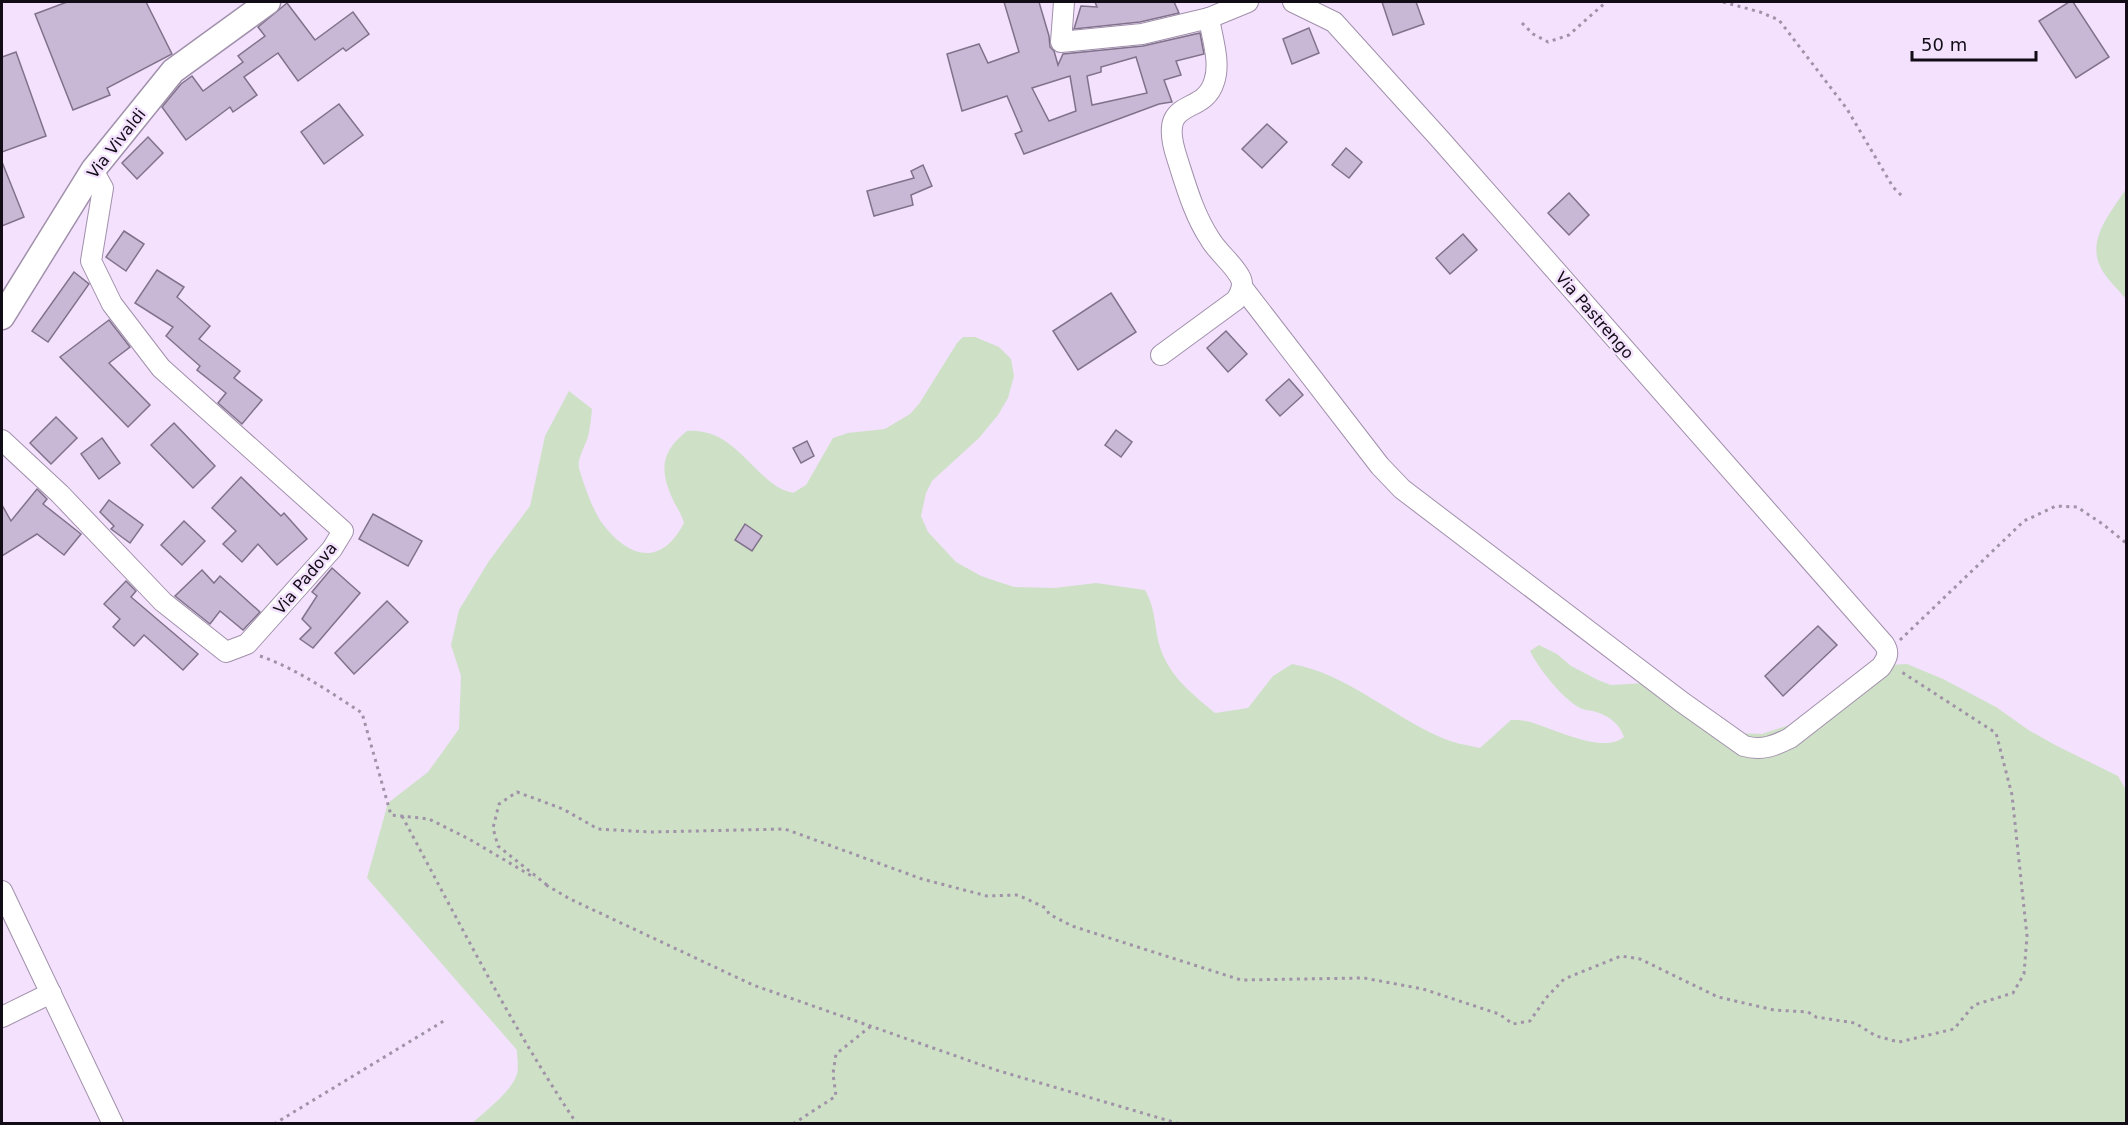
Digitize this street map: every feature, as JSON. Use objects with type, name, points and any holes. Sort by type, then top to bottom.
[{"type":"street","name":"Via Vivaldi","points":[[2,317],[93,170],[173,71],[268,2]]},
{"type":"street","points":[[1064,2],[1061,42],[1142,34],[1209,18],[1248,2]]},
{"type":"street","name":"Via Pastrengo","points":[[1293,2],[1334,22],[1462,164],[1886,647]]},
{"type":"street","points":[[1161,355],[1236,300],[1242,287],[1241,278],[1210,240],[1196,213],[1176,155],[1172,131],[1172,120],[1202,98],[1214,85],[1216,67],[1209,18]]},
{"type":"street","name":"Via Padova","points":[[93,170],[103,188],[91,261],[112,304],[162,368],[343,531],[332,549],[247,644],[236,648]]},
{"type":"street","points":[[1242,287],[1367,448],[1402,489],[1682,702],[1744,746],[1754,749],[1763,748],[1774,746],[1790,738],[1881,667],[1887,656],[1886,647]]},
{"type":"street","points":[[2,440],[60,494],[163,602],[226,652],[236,648]]},
{"type":"street","points":[[2,891],[113,1124]]},
{"type":"street","points":[[2,1017],[51,993]]},
{"type":"path","points":[[1522,23],[1533,34],[1548,42],[1569,35],[1606,2]]},
{"type":"path","points":[[1723,2],[1760,12],[1779,20],[1847,109],[1893,187],[1903,197]]},
{"type":"path","points":[[547,885],[498,846],[493,828],[500,804],[518,792],[563,809],[598,829],[650,832],[785,829],[922,879],[987,896],[1018,895],[1046,908],[1049,914],[1072,926],[1241,980],[1364,978],[1422,989],[1499,1014],[1514,1024],[1530,1021],[1546,998],[1564,979],[1621,956],[1641,959],[1718,997],[1774,1010],[1808,1012],[1816,1017],[1855,1023],[1876,1036],[1899,1042],[1954,1029],[1974,1005],[2013,993],[2024,974],[2027,936],[2012,795],[1995,733],[1898,669],[1886,647],[2024,521],[2055,506],[2077,507],[2127,543]]},
{"type":"path","points":[[236,648],[274,661],[362,712],[391,815],[429,819],[570,899],[753,985],[996,1070],[1180,1124]]},
{"type":"path","points":[[402,816],[498,993],[550,1083],[577,1124]]},
{"type":"path","points":[[274,1124],[447,1019]]},
{"type":"path","points":[[793,1124],[836,1096],[833,1074],[836,1054],[871,1026]]},
{"type":"green space","points":[[2126,189],[2126,299],[2102,270],[2097,256],[2097,245],[2103,225]]},
{"type":"green space","points":[[963,337],[975,337],[999,347],[1011,359],[1014,376],[1008,398],[998,415],[979,438],[932,481],[926,493],[921,516],[928,532],[956,562],[981,576],[1014,587],[1054,588],[1096,583],[1145,590],[1152,609],[1158,640],[1167,663],[1180,681],[1215,713],[1248,708],[1273,676],[1292,664],[1331,677],[1422,728],[1465,745],[1480,748],[1511,720],[1528,721],[1591,742],[1615,742],[1624,737],[1608,717],[1580,708],[1559,690],[1530,651],[1539,645],[1598,680],[1611,685],[1646,683],[1738,733],[1762,734],[1792,724],[1826,707],[1890,665],[1907,664],[1943,679],[1996,707],[2030,731],[2118,776],[2126,790],[2126,1123],[472,1123],[498,1101],[514,1081],[518,1068],[517,1050],[367,878],[388,803],[428,772],[459,729],[461,676],[451,645],[459,610],[489,561],[530,506],[545,436],[569,391],[592,409],[588,437],[580,457],[579,468],[599,518],[612,535],[623,544],[644,553],[655,552],[665,547],[675,537],[684,523],[669,491],[665,464],[671,447],[687,431],[714,435],[726,442],[776,486],[793,493],[806,485],[833,438],[848,433],[885,429],[910,414]]},
{"type":"building","points":[[67,2],[146,2],[172,54],[107,88],[110,95],[73,110],[35,14]]},
{"type":"building","points":[[1004,2],[1039,2],[1050,47],[1054,51],[1058,65],[1063,54],[1143,46],[1200,33],[1204,54],[1176,61],[1181,75],[1164,80],[1172,102],[1159,104],[1024,154],[1015,134],[1022,131],[1007,96],[962,111],[947,54],[979,44],[988,63],[1019,52]],"holes":[[[1136,57],[1147,93],[1092,105],[1087,76],[1101,72],[1101,67]],[[1070,76],[1076,111],[1049,121],[1032,88]]]},
{"type":"building","points":[[1095,2],[1174,2],[1179,13],[1140,22],[1074,29],[1081,6],[1097,7]]},
{"type":"building","points":[[1382,2],[1416,2],[1424,24],[1393,35]]},
{"type":"building","points":[[2069,2],[2073,2],[2109,57],[2076,78],[2039,21]]},
{"type":"building","points":[[287,3],[315,40],[353,12],[369,34],[346,51],[343,48],[298,81],[278,53],[244,77],[257,95],[233,112],[230,107],[186,140],[162,107],[181,84],[192,76],[203,91],[243,62],[238,56],[265,36],[258,27]]},
{"type":"building","points":[[1309,28],[1319,53],[1292,64],[1283,39]]},
{"type":"building","points":[[16,52],[46,136],[2,152],[2,57]]},
{"type":"building","points":[[339,104],[363,135],[324,164],[301,132]]},
{"type":"building","points":[[1267,124],[1287,142],[1262,168],[1242,149]]},
{"type":"building","points":[[148,137],[163,153],[137,179],[122,163]]},
{"type":"building","points":[[1346,148],[1362,162],[1349,178],[1332,165]]},
{"type":"building","points":[[2,162],[24,217],[2,226]]},
{"type":"building","points":[[923,165],[932,186],[911,195],[913,205],[874,216],[867,191],[914,178],[911,171]]},
{"type":"building","points":[[1569,193],[1589,215],[1569,235],[1548,213]]},
{"type":"building","points":[[124,231],[144,244],[126,271],[106,257]]},
{"type":"building","points":[[1463,234],[1477,250],[1450,274],[1436,258]]},
{"type":"building","points":[[157,270],[184,287],[177,297],[210,326],[199,339],[240,371],[234,378],[262,400],[242,424],[218,403],[226,393],[197,370],[200,366],[166,336],[173,327],[135,303]]},
{"type":"building","points":[[74,272],[89,284],[48,342],[32,331]]},
{"type":"building","points":[[1111,293],[1136,332],[1078,370],[1053,331]]},
{"type":"building","points":[[109,320],[130,347],[109,363],[150,405],[128,427],[60,357]]},
{"type":"building","points":[[1226,331],[1247,354],[1228,372],[1207,348]]},
{"type":"building","points":[[1289,379],[1303,395],[1280,416],[1266,400]]},
{"type":"building","points":[[56,417],[77,438],[51,464],[30,443]]},
{"type":"building","points":[[174,423],[215,466],[193,488],[151,445]]},
{"type":"building","points":[[1116,430],[1132,442],[1121,457],[1105,445]]},
{"type":"building","points":[[102,438],[120,463],[99,479],[81,454]]},
{"type":"building","points":[[807,441],[814,456],[801,463],[793,448]]},
{"type":"building","points":[[241,477],[281,516],[284,513],[307,539],[277,565],[258,544],[242,562],[223,544],[236,531],[212,508]]},
{"type":"building","points":[[37,489],[47,499],[43,504],[81,534],[64,555],[37,534],[2,556],[2,505],[11,521]]},
{"type":"building","points":[[109,500],[143,525],[130,543],[111,529],[114,526],[100,512]]},
{"type":"building","points":[[373,514],[422,541],[408,566],[359,539]]},
{"type":"building","points":[[184,521],[205,541],[182,565],[161,545]]},
{"type":"building","points":[[745,524],[762,536],[752,551],[735,540]]},
{"type":"building","points":[[332,568],[360,593],[313,648],[300,639],[311,628],[302,619],[317,596],[312,592]]},
{"type":"building","points":[[202,570],[214,583],[220,576],[260,612],[243,630],[220,611],[210,624],[175,596]]},
{"type":"building","points":[[126,581],[136,591],[131,597],[198,654],[183,670],[144,635],[134,646],[113,627],[120,619],[104,604]]},
{"type":"building","points":[[387,601],[408,622],[354,674],[335,653]]},
{"type":"building","points":[[1818,626],[1837,645],[1783,696],[1765,676]]}]
